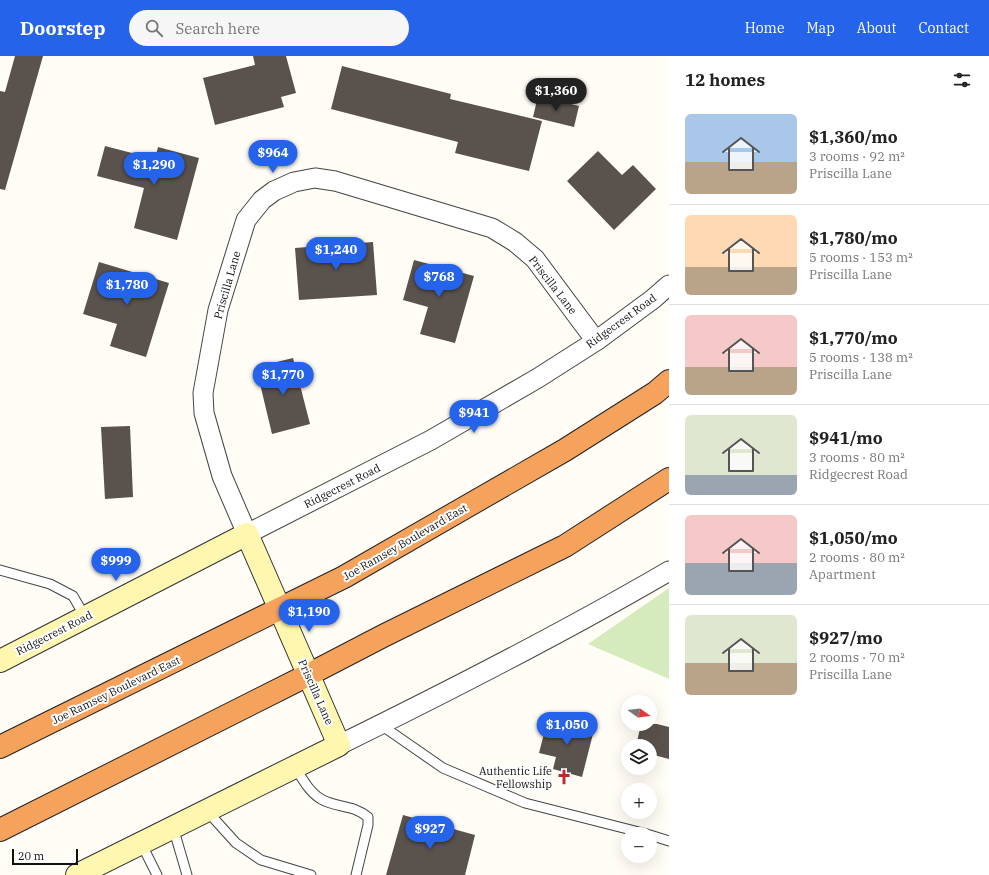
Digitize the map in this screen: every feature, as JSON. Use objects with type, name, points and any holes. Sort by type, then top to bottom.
[{"type":"highway","name":"Joe Ramsey Boulevard East","points":[[0,747],[344,577],[565,450],[655,393],[669,382]]},
{"type":"highway","points":[[0,830],[308,675],[390,632],[565,546],[669,479]]},
{"type":"street","name":"Priscilla Lane","points":[[339,746],[222,476],[214,453],[204,413],[203,393],[218,310],[246,220],[262,200],[274,191],[294,182],[315,178],[336,181],[492,228],[514,242],[535,259],[596,340]]},
{"type":"street","name":"Ridgecrest Road","points":[[0,661],[431,440],[538,378],[596,340],[653,299],[669,285]]},
{"type":"street","points":[[77,875],[472,680],[669,571]]},
{"type":"lane","points":[[0,570],[50,584],[73,596],[85,617]]},
{"type":"lane","points":[[380,725],[443,768],[526,803],[621,827]]},
{"type":"lane","points":[[295,767],[314,794],[322,800],[359,810],[368,817],[368,825],[356,875]]},
{"type":"lane","points":[[207,811],[236,843],[261,860],[311,875]]},
{"type":"lane","points":[[173,828],[187,875]]},
{"type":"lane","points":[[657,837],[669,841]]},
{"type":"lane","points":[[141,843],[157,875]]},
{"type":"green space","points":[[669,588],[669,679],[588,644]]},
{"type":"building","points":[[15,56],[43,56],[5,190],[0,189],[0,91],[5,92]]},
{"type":"building","points":[[253,56],[286,56],[296,93],[281,97],[284,107],[215,125],[203,78],[255,65]]},
{"type":"building","points":[[342,66],[451,94],[450,99],[542,121],[529,171],[455,153],[458,142],[331,109]]},
{"type":"building","points":[[538,96],[579,106],[574,127],[533,117]]},
{"type":"building","points":[[105,146],[155,159],[158,147],[199,158],[177,240],[134,228],[144,188],[97,176]]},
{"type":"building","points":[[598,151],[622,175],[633,165],[656,189],[614,230],[567,181]]},
{"type":"building","points":[[373,242],[377,295],[299,300],[295,248]]},
{"type":"building","points":[[414,260],[474,276],[455,343],[420,334],[428,307],[403,300]]},
{"type":"building","points":[[99,262],[169,283],[146,357],[110,346],[117,324],[83,314]]},
{"type":"building","points":[[293,358],[310,424],[272,434],[256,367]]},
{"type":"building","points":[[130,426],[133,497],[105,499],[101,427]]},
{"type":"building","points":[[548,718],[594,730],[582,777],[553,769],[556,757],[539,753]]},
{"type":"building","points":[[657,724],[669,727],[669,759],[657,756],[657,739],[638,739],[639,731],[657,731]]},
{"type":"building","points":[[403,815],[475,835],[465,875],[386,875]]},
{"type":"place","name":"Authentic Life Fellowship","points":[[564,777]]}]
